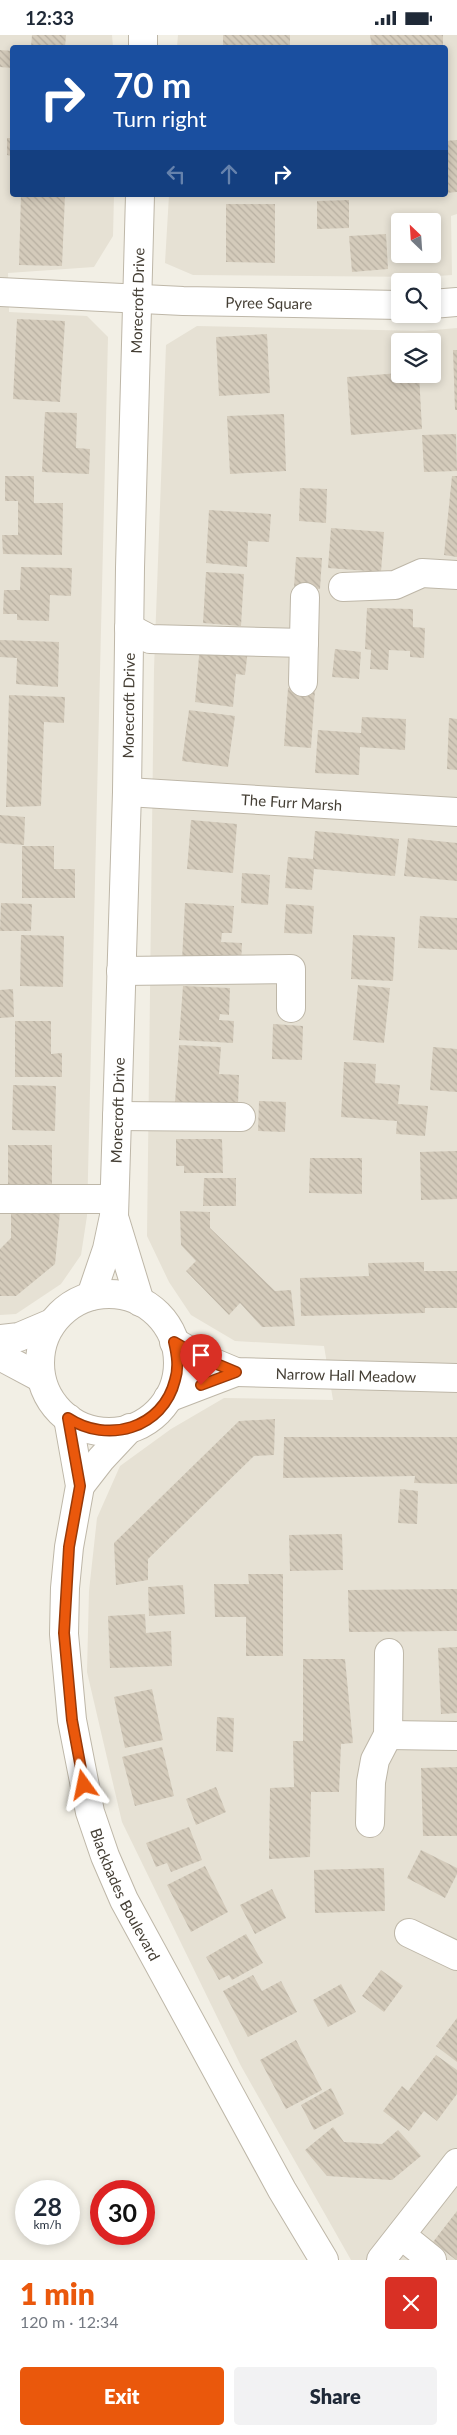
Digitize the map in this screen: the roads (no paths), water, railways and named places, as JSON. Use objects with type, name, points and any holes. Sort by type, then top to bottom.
[{"type":"street","name":"Morecroft Drive","points":[[90,1296],[106,1249],[114,1207],[127,792],[129,628],[140,197]]},
{"type":"street","name":"Pyree Square","points":[[0,292],[138,299],[391,305]]},
{"type":"street","points":[[441,303],[457,302]]},
{"type":"street","points":[[343,587],[395,585],[422,573],[457,575]]},
{"type":"street","points":[[303,682],[305,597]]},
{"type":"street","points":[[129,628],[150,639],[304,643]]},
{"type":"street","name":"The Furr Marsh","points":[[127,792],[457,812]]},
{"type":"street","points":[[121,971],[291,969],[291,1008]]},
{"type":"street","points":[[117,1116],[241,1117]]},
{"type":"street","points":[[0,1199],[114,1207]]},
{"type":"street","name":"Morecroft Drive","points":[[114,1207],[127,1264],[140,1302]]},
{"type":"street","points":[[0,1339],[19,1337],[52,1323],[69,1307],[90,1296],[108,1294],[124,1296],[140,1302],[155,1312],[167,1325],[174,1342],[178,1361],[175,1380],[168,1398],[158,1411],[145,1421],[118,1432],[98,1431],[77,1425],[56,1407],[47,1393],[41,1378],[40,1359],[44,1340],[52,1323]]},
{"type":"street","name":"Narrow Hall Meadow","points":[[174,1342],[200,1357],[236,1372],[457,1378]]},
{"type":"street","points":[[0,1356],[41,1378]]},
{"type":"street","name":"Narrow Hall Meadow","points":[[168,1398],[236,1372]]},
{"type":"street","name":"Blackbades Boulevard","points":[[68,1418],[80,1486],[69,1547],[64,1633],[72,1720],[90,1812],[105,1856],[124,1900],[282,2190],[324,2260]]},
{"type":"street","name":"Blackbades Boulevard","points":[[80,1486],[101,1459],[130,1428]]},
{"type":"street","points":[[370,1823],[371,1782],[375,1760],[388,1735],[389,1653]]},
{"type":"street","points":[[388,1735],[457,1737]]},
{"type":"street","points":[[410,1933],[457,1957]]},
{"type":"street","points":[[381,2260],[457,2163]]},
{"type":"street","points":[[401,2235],[432,2260]]}]
